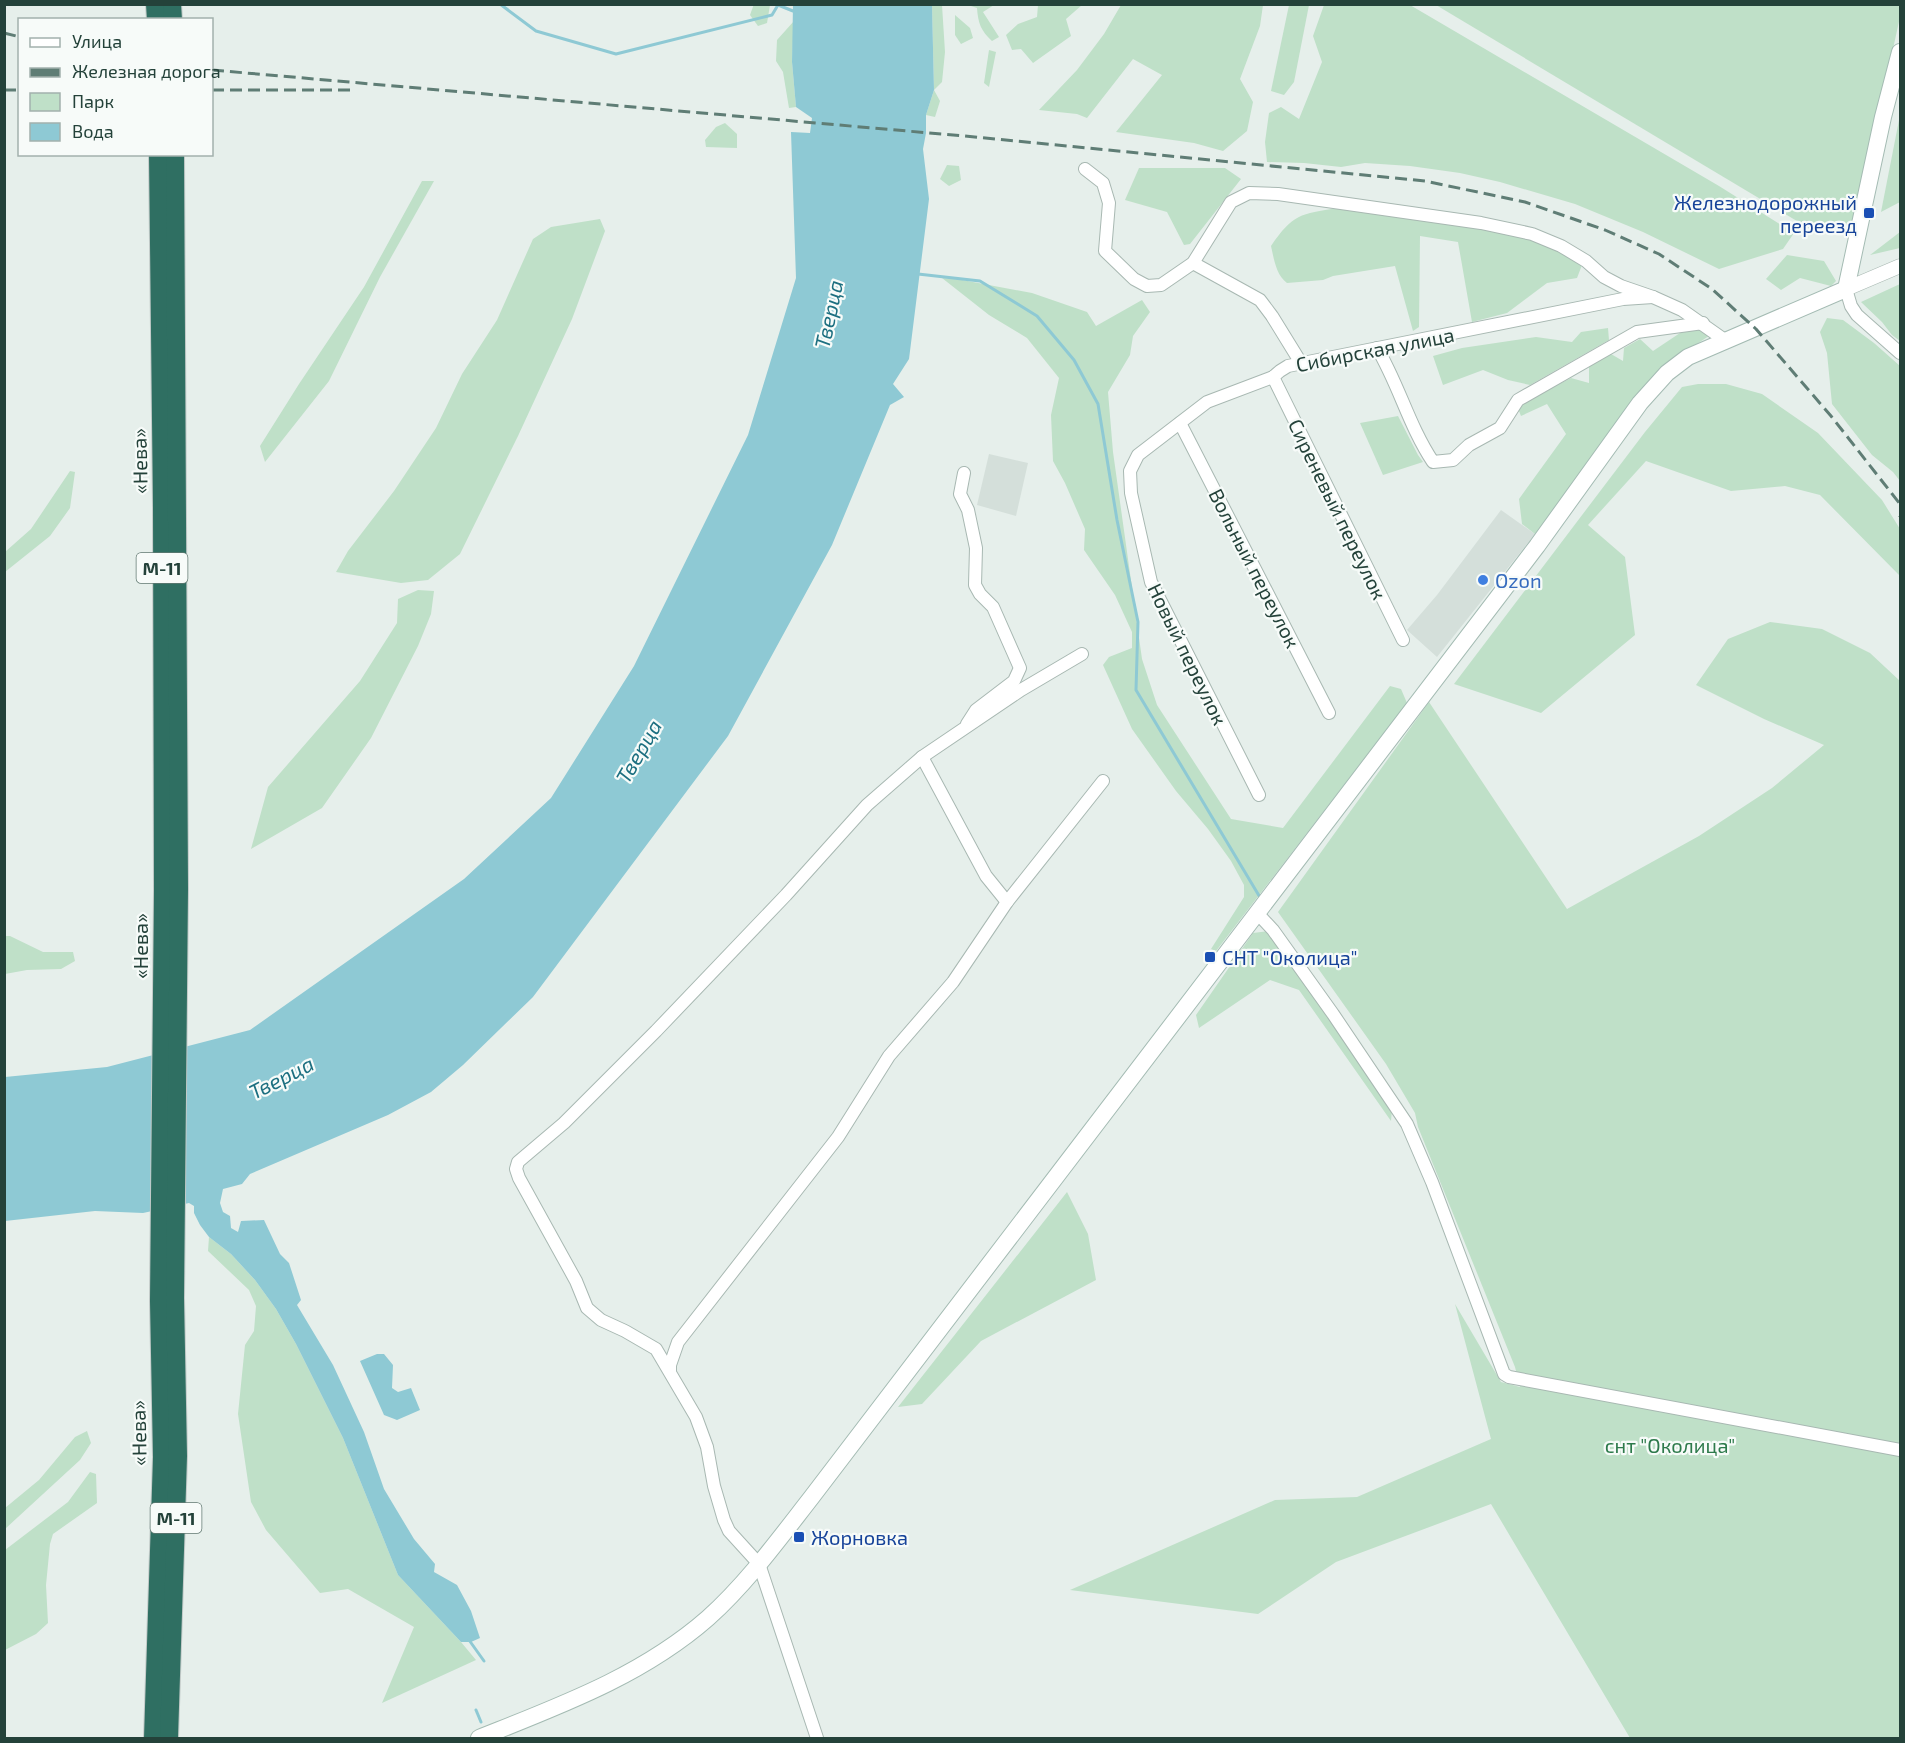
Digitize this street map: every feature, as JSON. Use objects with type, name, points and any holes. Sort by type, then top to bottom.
[{"type":"highway","name":"«Нева»","points":[[158,156],[171,982]]},
{"type":"highway","name":"«Нева»","points":[[153,1738],[167,1299],[178,517],[175,156]]},
{"type":"highway","name":"«Нева»","points":[[167,1299],[178,1456],[169,1738]]},
{"type":"main road","points":[[479,1738],[568,1702],[653,1659],[706,1620],[727,1600],[759,1564],[1258,914],[1537,546],[1640,403],[1661,379],[1696,353],[1846,289],[1883,117],[1900,52]]},
{"type":"street","points":[[1085,168],[1103,183],[1109,203],[1105,251],[1134,279],[1147,286],[1161,285],[1193,263],[1231,202],[1249,193],[1278,194],[1481,222],[1532,234],[1561,246],[1586,261],[1604,277],[1621,286],[1682,310],[1726,341]]},
{"type":"street","points":[[1193,263],[1260,300],[1301,363]]},
{"type":"street","points":[[1900,266],[1846,289],[1851,306],[1857,315],[1900,352]]},
{"type":"street","name":"Сибирская улица","points":[[1130,471],[1138,455],[1207,402],[1273,377],[1280,370],[1301,363],[1623,299],[1653,297]]},
{"type":"street","points":[[1377,348],[1388,367],[1418,441],[1433,462],[1453,460],[1469,445],[1500,428],[1518,400],[1637,332],[1703,323]]},
{"type":"street","name":"Сиреневый переулок","points":[[1273,377],[1402,640]]},
{"type":"street","name":"Вольный переулок","points":[[1180,423],[1329,713]]},
{"type":"street","name":"Новый переулок","points":[[1130,471],[1131,493],[1150,582],[1259,795]]},
{"type":"street","points":[[964,473],[960,494],[968,510],[976,548],[975,585],[980,594],[993,607],[1020,668],[1014,681],[976,710],[964,729]]},
{"type":"street","points":[[817,1738],[759,1564],[729,1531],[724,1520],[714,1486],[707,1446],[696,1417],[656,1349],[601,1320],[587,1308],[516,1169],[518,1162],[564,1122],[656,1031],[786,895],[867,805],[922,757],[1021,690],[1083,654]]},
{"type":"street","points":[[922,757],[986,876],[1006,902]]},
{"type":"street","points":[[670,1371],[678,1342],[838,1137],[889,1056],[953,982],[1006,902],[1103,781]]},
{"type":"street","points":[[1258,914],[1274,930],[1407,1125],[1432,1182],[1504,1374],[1900,1450]]},
{"type":"shaded area","points":[[989,454],[1028,463],[1016,516],[977,505]]},
{"type":"shaded area","points":[[1501,510],[1535,534],[1437,657],[1407,630],[1437,595]]},
{"type":"green space","points":[[754,4],[770,5],[767,23],[758,26],[750,15]]},
{"type":"green space","points":[[932,5],[942,5],[945,52],[942,82],[934,90]]},
{"type":"green space","points":[[968,5],[994,5],[983,12],[999,37],[992,41],[988,37],[981,26],[977,8]]},
{"type":"green space","points":[[1038,5],[1082,5],[1066,19],[1071,36],[1033,63],[1021,49],[1012,50],[1006,35],[1018,24],[1037,17]]},
{"type":"green space","points":[[1121,5],[1263,5],[1260,26],[1240,79],[1253,102],[1247,131],[1223,151],[1194,143],[1116,132],[1162,75],[1133,59],[1087,118],[1077,114],[1039,110],[1077,70],[1104,34]]},
{"type":"green space","points":[[1289,5],[1309,5],[1294,82],[1284,95],[1271,91]]},
{"type":"green space","points":[[1324,5],[1410,5],[1719,186],[1794,233],[1783,249],[1719,269],[1643,232],[1575,204],[1500,182],[1460,173],[1410,166],[1365,163],[1341,167],[1267,162],[1265,142],[1269,113],[1281,107],[1299,119],[1322,62],[1313,36]]},
{"type":"green space","points":[[1436,5],[1900,5],[1900,17],[1854,227],[1817,233]]},
{"type":"green space","points":[[955,15],[970,28],[973,38],[961,44],[955,35]]},
{"type":"green space","points":[[794,21],[792,62],[796,107],[789,108],[783,72],[776,61],[777,40]]},
{"type":"green space","points":[[989,50],[996,52],[989,87],[984,83]]},
{"type":"green space","points":[[934,90],[940,101],[935,117],[926,115]]},
{"type":"green space","points":[[1900,115],[1900,202],[1881,212]]},
{"type":"green space","points":[[725,123],[737,134],[737,148],[706,147],[705,140],[716,127]]},
{"type":"green space","points":[[947,165],[959,166],[961,180],[949,186],[940,179]]},
{"type":"green space","points":[[1139,168],[1225,168],[1241,179],[1190,244],[1184,245],[1167,212],[1125,200]]},
{"type":"green space","points":[[422,181],[434,181],[380,277],[329,381],[265,462],[260,446],[364,287]]},
{"type":"green space","points":[[1338,208],[1493,228],[1550,245],[1582,265],[1577,278],[1547,283],[1507,313],[1472,322],[1458,242],[1420,236],[1419,327],[1413,331],[1395,266],[1333,276],[1323,280],[1287,283],[1280,276],[1271,246],[1285,227],[1306,214]]},
{"type":"green space","points":[[600,219],[605,231],[572,319],[460,554],[428,580],[401,583],[336,572],[348,551],[394,491],[436,428],[462,374],[497,320],[533,239],[551,227]]},
{"type":"green space","points":[[1900,232],[1900,248],[1870,255]]},
{"type":"green space","points":[[1787,255],[1824,261],[1836,281],[1831,286],[1800,278],[1781,290],[1766,279]]},
{"type":"green space","points":[[942,278],[1032,293],[1087,312],[1096,326],[1142,300],[1150,312],[1133,336],[1130,355],[1108,392],[1113,452],[1142,659],[1157,705],[1231,819],[1283,828],[1390,686],[1401,689],[1407,703],[1216,951],[1211,949],[1244,897],[1244,885],[1231,861],[1176,791],[1132,729],[1103,665],[1109,657],[1132,648],[1132,632],[1115,595],[1084,550],[1085,529],[1053,461],[1051,415],[1059,378],[1027,338],[989,315]]},
{"type":"green space","points":[[1900,284],[1900,341],[1861,302]]},
{"type":"green space","points":[[1827,318],[1843,320],[1900,366],[1900,481],[1893,472],[1872,455],[1832,404],[1827,353],[1820,332]]},
{"type":"green space","points":[[1692,325],[1712,334],[1663,366],[1535,534],[1522,524],[1519,499],[1566,434],[1547,404],[1521,416],[1517,406],[1571,378],[1589,383],[1589,360],[1611,354],[1623,361],[1624,348],[1640,339],[1653,351]]},
{"type":"green space","points":[[1608,328],[1609,340],[1530,385],[1508,380],[1483,370],[1443,385],[1433,356],[1462,348],[1536,337],[1572,342],[1581,332]]},
{"type":"green space","points":[[1698,384],[1726,384],[1762,394],[1818,433],[1882,500],[1900,529],[1900,576],[1820,495],[1785,486],[1731,491],[1646,461],[1588,525],[1625,557],[1635,635],[1541,713],[1454,684],[1645,432],[1682,387]]},
{"type":"green space","points":[[1398,416],[1423,462],[1383,475],[1360,423]]},
{"type":"green space","points":[[70,471],[75,472],[70,508],[50,536],[5,572],[5,552],[31,529]]},
{"type":"green space","points":[[418,590],[434,591],[431,614],[418,646],[371,738],[322,808],[251,849],[268,787],[360,681],[397,623],[398,599]]},
{"type":"green space","name":"снт \"Околица\"","points":[[1770,622],[1822,629],[1870,653],[1900,681],[1900,1738],[1630,1738],[1491,1504],[1336,1562],[1258,1614],[1070,1590],[1275,1500],[1357,1497],[1491,1439],[1455,1304],[1501,1382],[1520,1387],[1515,1367],[1418,1127],[1415,1113],[1386,1064],[1278,912],[1429,702],[1567,909],[1699,836],[1772,788],[1824,745],[1764,719],[1696,685],[1728,639]]},
{"type":"green space","points":[[1269,931],[1392,1110],[1391,1121],[1299,990],[1270,980],[1199,1028],[1196,1015],[1253,933]]},
{"type":"green space","points":[[5,936],[10,936],[43,952],[73,952],[75,961],[61,969],[27,970],[5,974]]},
{"type":"green space","points":[[1067,1192],[1088,1234],[1096,1280],[981,1341],[922,1404],[898,1407]]},
{"type":"green space","points":[[209,1237],[231,1254],[255,1280],[276,1309],[296,1344],[343,1438],[398,1575],[476,1660],[382,1703],[414,1627],[348,1589],[320,1593],[266,1530],[251,1502],[238,1414],[245,1345],[254,1331],[256,1306],[249,1290],[208,1251]]},
{"type":"green space","points":[[87,1431],[91,1443],[80,1460],[5,1529],[5,1508],[39,1480],[75,1437]]},
{"type":"green space","points":[[90,1472],[96,1474],[97,1503],[53,1534],[50,1544],[46,1585],[48,1623],[36,1634],[5,1650],[5,1550],[68,1502]]},
{"type":"water","name":"Тверца","points":[[793,5],[932,5],[934,90],[926,115],[923,149],[929,199],[909,359],[893,384],[904,397],[890,405],[832,545],[728,736],[533,997],[463,1065],[431,1092],[388,1115],[250,1174],[242,1184],[223,1189],[220,1203],[223,1212],[230,1216],[231,1228],[238,1232],[241,1221],[264,1220],[280,1254],[289,1263],[301,1300],[297,1305],[333,1365],[364,1432],[384,1489],[414,1539],[435,1564],[434,1572],[457,1585],[471,1611],[480,1638],[471,1642],[461,1642],[398,1575],[343,1438],[296,1344],[276,1309],[255,1280],[231,1254],[209,1237],[200,1225],[194,1213],[194,1206],[189,1203],[143,1213],[95,1211],[5,1221],[5,1077],[107,1067],[250,1030],[464,879],[551,798],[634,666],[748,435],[796,278],[791,132],[810,133],[812,118],[796,107],[792,62]]},
{"type":"water","points":[[377,1354],[384,1354],[393,1365],[392,1388],[398,1392],[411,1388],[420,1410],[397,1420],[384,1415],[360,1361]]},
{"type":"waterway","points":[[500,4],[536,31],[616,54],[772,15],[778,5],[793,11]]},
{"type":"waterway","points":[[918,274],[980,281],[1037,316],[1074,360],[1098,404],[1117,520],[1138,622],[1136,690],[1261,899]]},
{"type":"waterway","points":[[469,1640],[484,1661]]},
{"type":"waterway","points":[[476,1710],[481,1722]]},
{"type":"railway","points":[[4,33],[18,36]]},
{"type":"railway","points":[[213,70],[964,136],[1425,181],[1525,202],[1605,230],[1659,254],[1712,289],[1756,329],[1831,416],[1900,504]]},
{"type":"railway","points":[[4,90],[18,90]]},
{"type":"railway","points":[[213,90],[355,90]]},
{"type":"place","name":"Железнодорожный переезд","points":[[1869,213]]},
{"type":"place","name":"Ozon","points":[[1483,580]]},
{"type":"place","name":"СНТ \"Околица\"","points":[[1210,957]]},
{"type":"place","name":"Жорновка","points":[[799,1537]]}]
